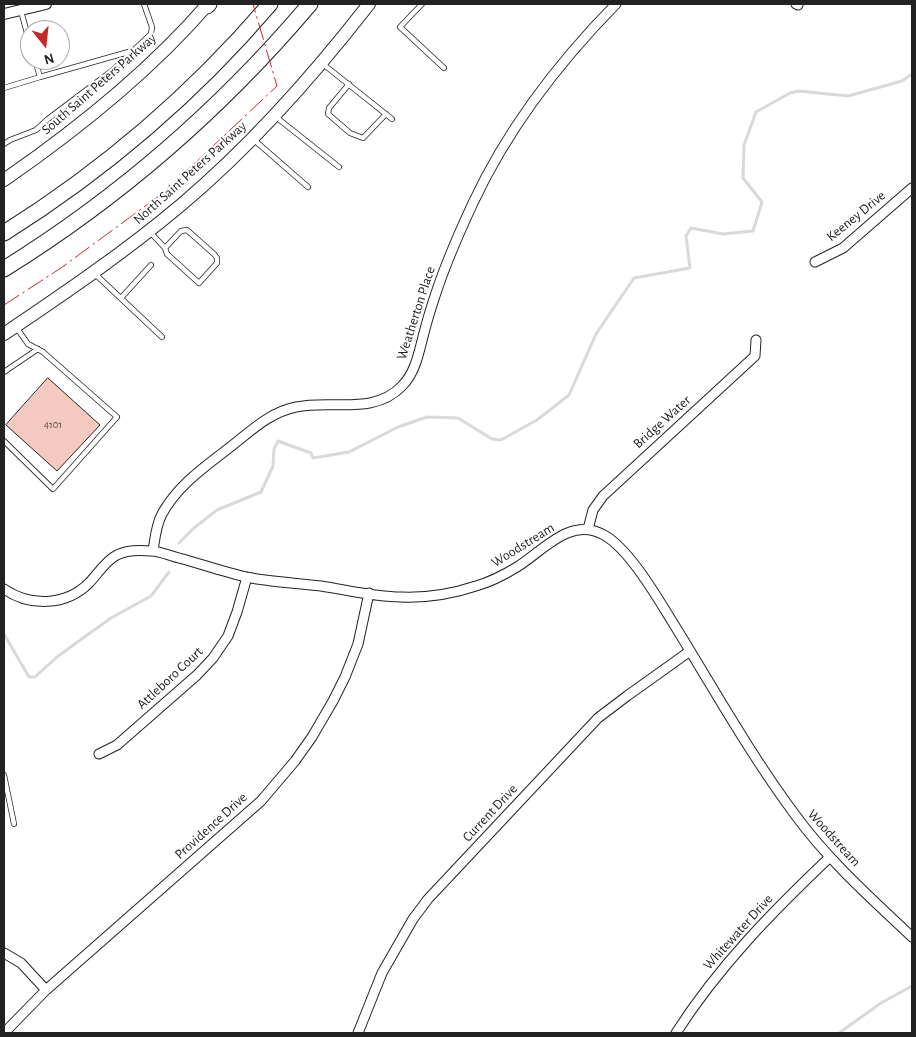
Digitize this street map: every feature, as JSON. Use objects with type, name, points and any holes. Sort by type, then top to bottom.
[{"type":"highway","points":[[4,233],[74,185],[147,126],[226,52],[270,4]]},
{"type":"highway","points":[[4,269],[76,221],[157,159],[247,75],[310,4]]},
{"type":"main road","name":"South Saint Peters Parkway","points":[[4,180],[74,128],[144,69],[208,4]]},
{"type":"main road","name":"North Saint Peters Parkway","points":[[4,334],[93,273],[149,231],[211,178],[275,116],[322,63],[369,4]]},
{"type":"street","points":[[4,14],[46,4]]},
{"type":"street","name":"Weatherton Place","points":[[153,551],[156,529],[163,513],[189,480],[201,468],[256,426],[275,414],[297,406],[322,403],[366,405],[387,398],[403,385],[416,363],[435,296],[450,257],[473,202],[495,162],[519,122],[546,83],[568,55],[616,4]]},
{"type":"street","name":"Keeney Drive","points":[[815,262],[843,248],[912,188]]},
{"type":"street","name":"Bridge Water","points":[[588,529],[593,510],[603,496],[755,356],[756,340]]},
{"type":"street","name":"Woodstream","points":[[4,589],[27,601],[45,602],[60,600],[77,593],[86,586],[115,555],[128,552],[153,551],[247,577],[399,597],[425,596],[451,593],[497,578],[520,565],[562,535],[588,529],[603,534],[615,543],[652,591],[753,754],[797,818],[830,857],[912,937]]},
{"type":"street","name":"Attleboro Court","points":[[99,754],[117,745],[197,675],[213,658],[228,636],[247,577]]},
{"type":"street","name":"Providence Drive","points":[[4,1033],[46,990],[261,801],[295,761],[312,737],[345,677],[358,644],[369,593]]},
{"type":"street","name":"Current Drive","points":[[358,1033],[382,973],[413,919],[428,899],[598,718],[690,651]]},
{"type":"street","name":"Whitewater Drive","points":[[676,1033],[712,982],[740,947],[830,857]]},
{"type":"street","points":[[4,953],[21,963],[46,990]]},
{"type":"lane","points":[[4,144],[36,130],[113,70],[150,34],[152,27],[144,4]]},
{"type":"lane","points":[[422,4],[400,27],[444,68]]},
{"type":"lane","points":[[21,11],[23,20]]},
{"type":"lane","points":[[4,88],[133,51]]},
{"type":"lane","points":[[322,63],[392,119]]},
{"type":"lane","points":[[38,70],[40,78]]},
{"type":"lane","points":[[349,84],[329,108],[328,114],[350,133],[363,138],[386,114]]},
{"type":"lane","points":[[275,116],[340,167]]},
{"type":"lane","points":[[252,138],[308,187]]},
{"type":"lane","points":[[149,231],[165,248],[167,254],[199,283],[217,263],[217,258],[214,254],[187,230],[181,231],[165,248]]},
{"type":"lane","points":[[121,298],[151,264]]},
{"type":"lane","points":[[93,273],[162,337]]},
{"type":"lane","points":[[4,441],[53,489],[117,417],[38,349],[28,344],[15,326]]},
{"type":"lane","points":[[4,372],[38,349]]},
{"type":"lane","points":[[4,775],[14,824]]},
{"type":"building","points":[[48,378],[100,425],[57,471],[6,425]]},
{"type":"waterway","points":[[179,543],[217,510],[261,492],[273,466],[274,449],[278,441],[311,453],[313,458],[349,452],[398,427],[427,417],[458,418],[492,439],[501,440],[537,420],[569,395],[596,334],[634,278],[690,268],[686,236],[691,228],[723,234],[753,231],[762,202],[743,178],[744,145],[756,112],[790,93],[799,91],[848,96],[902,81],[912,74]]},
{"type":"waterway","points":[[4,634],[29,677],[35,677],[57,657],[111,618],[151,596],[169,572]]},
{"type":"waterway","points":[[839,1033],[881,1003],[912,986]]},
{"type":"power","points":[[4,305],[61,268],[163,193],[277,86],[253,4]]}]
